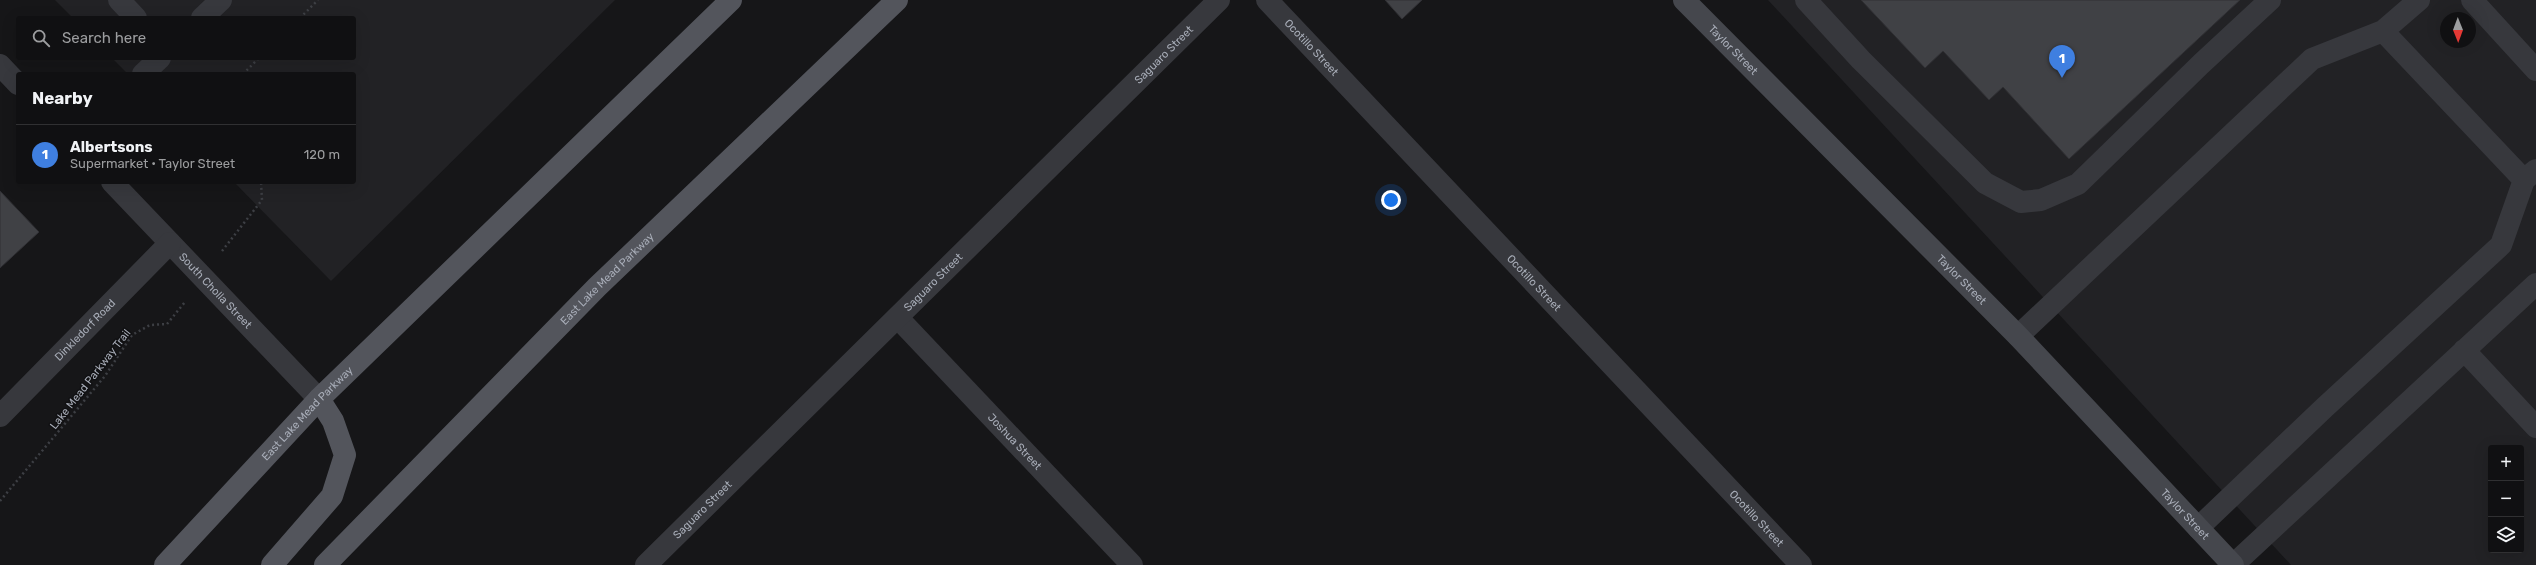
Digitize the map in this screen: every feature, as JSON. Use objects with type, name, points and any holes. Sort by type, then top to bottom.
[{"type":"main road","name":"East Lake Mead Parkway","points":[[165,565],[319,400],[731,0]]},
{"type":"main road","name":"East Lake Mead Parkway","points":[[325,565],[597,287],[897,0]]},
{"type":"main road","points":[[272,565],[332,496],[345,456],[333,421],[319,400]]},
{"type":"street","points":[[119,0],[134,16]]},
{"type":"street","points":[[204,16],[221,0]]},
{"type":"street","name":"Saguaro Street","points":[[646,565],[1219,0]]},
{"type":"street","name":"Ocotillo Street","points":[[1267,0],[1801,565]]},
{"type":"street","name":"Taylor Street","points":[[1684,0],[2018,336],[2233,565]]},
{"type":"street","points":[[1806,0],[1861,60],[1985,183],[2021,202],[2041,200],[2078,184],[2201,64],[2270,0]]},
{"type":"street","points":[[2018,336],[2312,59],[2383,31],[2419,0]]},
{"type":"street","points":[[2472,0],[2536,70]]},
{"type":"street","points":[[2198,528],[2324,408],[2502,245],[2530,175],[2383,31]]},
{"type":"street","points":[[145,72],[158,60]]},
{"type":"street","points":[[0,65],[16,82]]},
{"type":"street","name":"South Cholla Street","points":[[114,184],[319,400]]},
{"type":"street","name":"Dinkledorf Road","points":[[0,416],[170,243]]},
{"type":"street","points":[[2233,565],[2536,284]]},
{"type":"street","name":"Joshua Street","points":[[898,318],[1132,565]]},
{"type":"street","points":[[2464,350],[2536,427]]},
{"type":"path","points":[[302,16],[318,0]]},
{"type":"path","points":[[245,72],[257,60]]},
{"type":"path","name":"Lake Mead Parkway Trail","points":[[0,501],[105,376],[132,335],[150,325],[167,324],[204,278],[228,242],[250,218],[262,200],[261,184]]},
{"type":"shaded area","points":[[55,0],[615,0],[331,281],[236,184],[356,184],[356,72],[126,72],[114,60],[356,60],[356,16],[71,16]]},
{"type":"shaded area","points":[[1768,0],[2536,0],[2536,565],[2291,565]]},
{"type":"building","points":[[1385,0],[1422,0],[1402,19]]},
{"type":"building","points":[[1861,0],[2240,0],[2069,159],[2003,87],[1989,100],[1943,51],[1925,68]]},
{"type":"building","points":[[0,191],[39,232],[0,268]]},
{"type":"place","name":"Albertsons","points":[[2062,78]]}]
